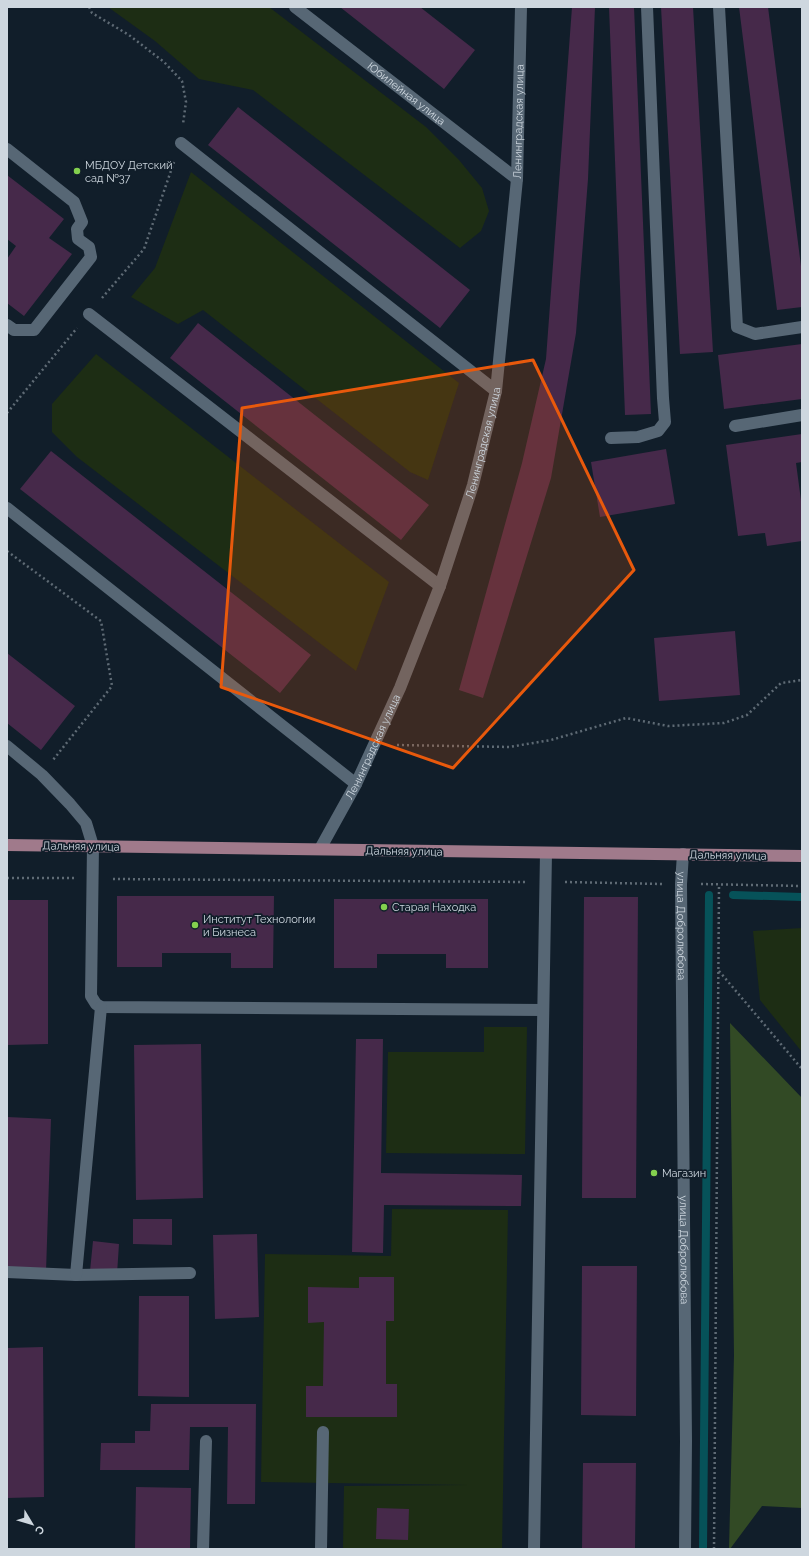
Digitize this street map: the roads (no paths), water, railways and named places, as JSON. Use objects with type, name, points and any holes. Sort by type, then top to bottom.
[{"type":"main road","name":"Дальняя улица","points":[[7,845],[802,856]]},
{"type":"street","name":"Юбилейная улица","points":[[295,7],[517,180]]},
{"type":"street","name":"Ленинградская улица","points":[[320,849],[356,784],[400,688],[440,586],[473,485],[496,391],[517,180],[521,7]]},
{"type":"street","points":[[611,438],[638,437],[658,432],[666,422],[663,390],[647,7]]},
{"type":"street","points":[[719,7],[737,327],[755,334],[802,327]]},
{"type":"street","points":[[181,143],[496,391]]},
{"type":"street","points":[[7,149],[74,202],[82,222],[77,230],[78,239],[89,247],[91,257],[34,330],[14,330],[7,325]]},
{"type":"street","points":[[89,314],[440,586]]},
{"type":"street","points":[[735,426],[802,415]]},
{"type":"street","points":[[7,508],[356,784]]},
{"type":"street","points":[[7,746],[42,774],[86,823],[93,846],[91,996],[96,1004],[101,1008],[543,1010]]},
{"type":"street","points":[[534,1549],[546,853]]},
{"type":"street","name":"улица Добролюбова","points":[[683,854],[681,884],[686,1441],[685,1549]]},
{"type":"street","points":[[76,1275],[101,1008]]},
{"type":"street","points":[[7,1272],[76,1275],[190,1273]]},
{"type":"street","points":[[321,1549],[323,1432]]},
{"type":"street","points":[[203,1549],[206,1441]]},
{"type":"waterway","points":[[703,1549],[709,895]]},
{"type":"waterway","points":[[733,895],[802,897]]},
{"type":"place","name":"МБДОУ Детский сад №37","points":[[77,171]]},
{"type":"place","name":"Старая Находка","points":[[384,907]]},
{"type":"place","name":"Институт Технологии и Бизнеса","points":[[195,925]]},
{"type":"place","name":"Магазин","points":[[654,1173]]}]
